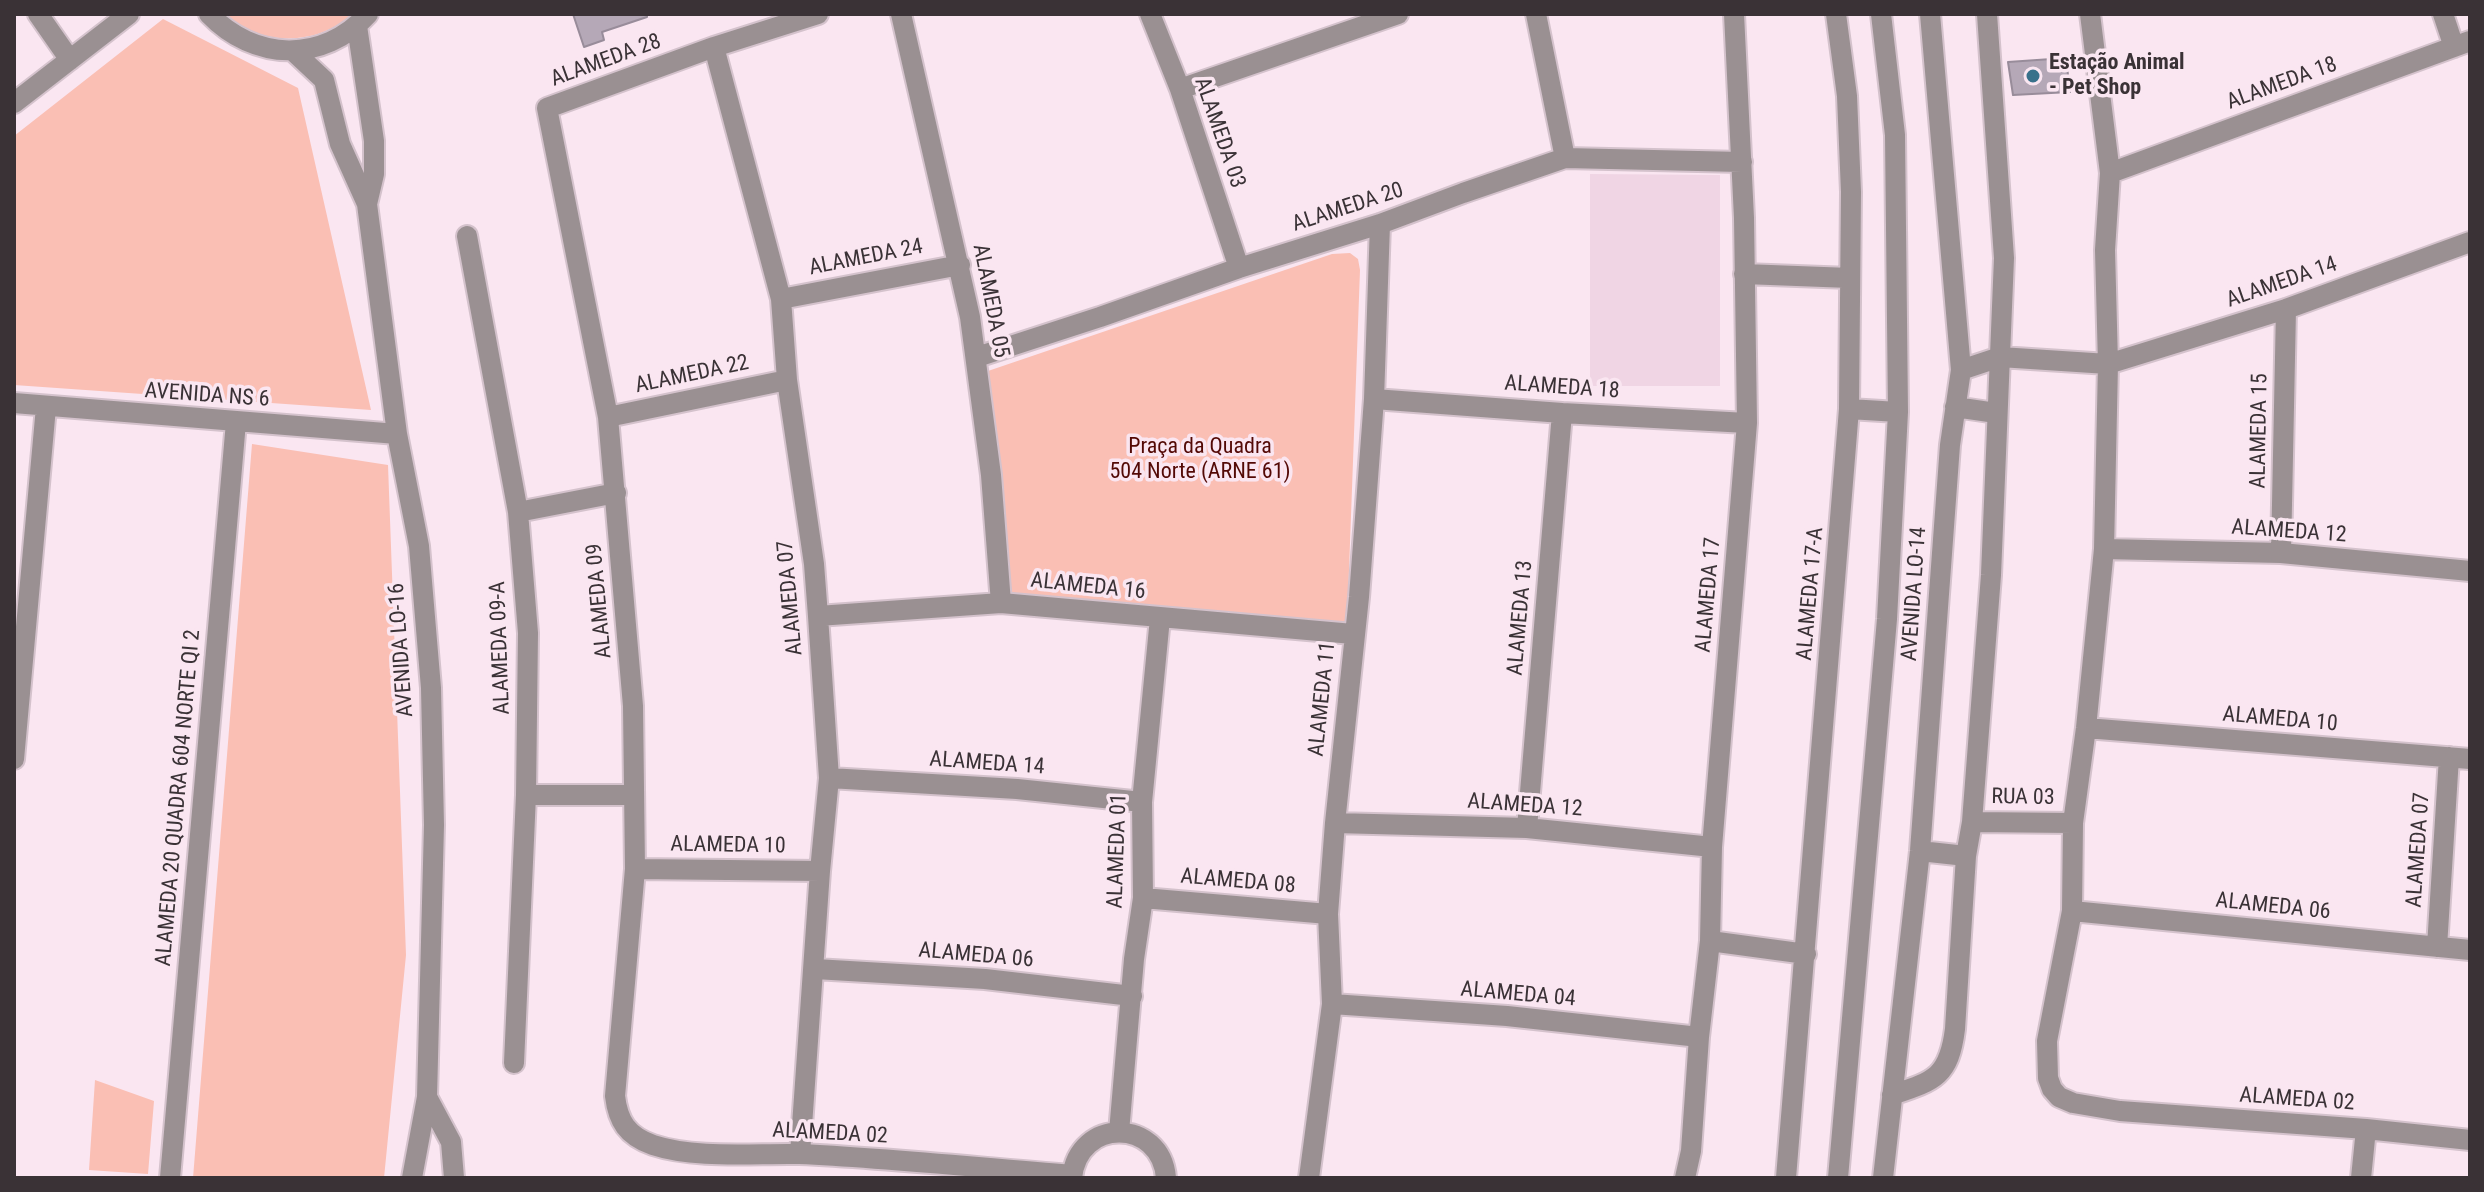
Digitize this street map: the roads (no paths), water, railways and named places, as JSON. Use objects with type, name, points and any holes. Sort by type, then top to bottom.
[{"type":"street","points":[[38,14],[70,60]]},
{"type":"street","points":[[14,103],[129,14]]},
{"type":"street","name":"AVENIDA LO-16","points":[[209,14],[225,30],[257,47],[293,51],[327,44],[362,20],[374,141],[374,174],[367,204]]},
{"type":"street","name":"ALAMEDA 28","points":[[547,108],[714,47],[818,14]]},
{"type":"street","name":"ALAMEDA 05","points":[[901,14],[960,265],[977,357],[991,475],[1001,603]]},
{"type":"street","name":"ALAMEDA 03","points":[[1150,14],[1180,89],[1239,268]]},
{"type":"street","points":[[1180,89],[1398,14]]},
{"type":"street","points":[[1536,14],[1565,158]]},
{"type":"street","name":"ALAMEDA 17","points":[[1685,1178],[1691,1151],[1710,941],[1712,847],[1747,423],[1742,162],[1734,14]]},
{"type":"street","name":"ALAMEDA 17-A","points":[[1786,1178],[1849,409],[1851,192],[1847,96],[1836,14]]},
{"type":"street","name":"AVENIDA LO-14","points":[[1838,1178],[1887,619],[1898,412],[1895,135],[1881,14]]},
{"type":"street","name":"AVENIDA LO-14","points":[[1883,1178],[1920,851],[1950,445],[1961,370],[1930,14]]},
{"type":"street","points":[[1892,1095],[1928,1081],[1944,1069],[1952,1053],[1991,575],[2004,258],[1987,14]]},
{"type":"street","points":[[2072,911],[2073,823],[2104,549],[2108,364],[2105,250],[2110,173],[2090,14]]},
{"type":"street","points":[[2443,14],[2462,44]]},
{"type":"street","name":"ALAMEDA 18","points":[[2110,173],[2462,44]]},
{"type":"street","name":"ALAMEDA 07","points":[[714,47],[781,299],[787,380],[814,564],[829,778],[800,1154]]},
{"type":"street","name":"AVENIDA LO-16","points":[[293,51],[324,80],[340,144],[367,204],[397,434],[419,546],[431,688],[434,825],[427,1097],[412,1178]]},
{"type":"street","name":"ALAMEDA 09","points":[[547,108],[608,417],[633,706],[635,869],[615,1096]]},
{"type":"street","name":"ALAMEDA 20","points":[[977,357],[1239,268],[1380,224],[1565,158],[1742,162]]},
{"type":"street","name":"ALAMEDA 11","points":[[1309,1178],[1332,1004],[1328,914],[1359,597],[1374,399],[1380,224]]},
{"type":"street","name":"ALAMEDA 09-A","points":[[467,236],[518,512],[528,633],[526,795],[514,1063]]},
{"type":"street","name":"ALAMEDA 14","points":[[2108,364],[2286,309],[2470,242]]},
{"type":"street","name":"ALAMEDA 24","points":[[781,299],[960,265]]},
{"type":"street","points":[[1744,274],[1850,278]]},
{"type":"street","name":"ALAMEDA 15","points":[[2281,553],[2286,309]]},
{"type":"street","points":[[1961,370],[2000,357],[2108,364]]},
{"type":"street","name":"ALAMEDA 22","points":[[608,417],[787,380]]},
{"type":"street","name":"ALAMEDA 18","points":[[1374,399],[1747,423]]},
{"type":"street","name":"AVENIDA NS 6","points":[[14,403],[397,434]]},
{"type":"street","points":[[14,759],[46,407]]},
{"type":"street","points":[[1955,407],[1996,413]]},
{"type":"street","points":[[1849,409],[1898,412]]},
{"type":"street","name":"ALAMEDA 13","points":[[1527,828],[1562,413]]},
{"type":"street","name":"ALAMEDA 20 QUADRA 604 NORTE QI 2","points":[[170,1178],[236,422]]},
{"type":"street","points":[[518,512],[616,493]]},
{"type":"street","name":"ALAMEDA 12","points":[[2104,549],[2281,553],[2470,571]]},
{"type":"street","name":"ALAMEDA 16","points":[[818,616],[1001,603],[1353,634]]},
{"type":"street","name":"ALAMEDA 01","points":[[1119,1132],[1134,959],[1143,898],[1142,802],[1160,618]]},
{"type":"street","name":"ALAMEDA 10","points":[[2086,728],[2470,759]]},
{"type":"street","name":"ALAMEDA 07","points":[[2437,947],[2449,757]]},
{"type":"street","name":"ALAMEDA 14","points":[[829,778],[1017,789],[1142,802]]},
{"type":"street","points":[[526,795],[634,795]]},
{"type":"street","name":"RUA 03","points":[[1972,822],[2073,823]]},
{"type":"street","name":"ALAMEDA 12","points":[[1335,823],[1527,828],[1712,847]]},
{"type":"street","points":[[1920,851],[1966,856]]},
{"type":"street","name":"ALAMEDA 10","points":[[635,869],[820,871]]},
{"type":"street","name":"ALAMEDA 08","points":[[1143,898],[1328,914]]},
{"type":"street","name":"ALAMEDA 06","points":[[2072,911],[2470,950]]},
{"type":"street","name":"ALAMEDA 02","points":[[2072,911],[2047,1041],[2048,1078],[2059,1097],[2090,1107],[2120,1111],[2470,1140]]},
{"type":"street","points":[[1710,941],[1806,954]]},
{"type":"street","name":"ALAMEDA 06","points":[[815,969],[985,979],[1132,996]]},
{"type":"street","name":"ALAMEDA 04","points":[[1332,1004],[1507,1016],[1699,1037]]},
{"type":"street","name":"ALAMEDA 02","points":[[615,1096],[618,1116],[623,1123],[636,1136],[652,1144],[708,1153],[800,1154],[1072,1177]]},
{"type":"street","name":"AVENIDA LO-16","points":[[427,1097],[451,1142],[454,1178]]},
{"type":"street","points":[[2361,1178],[2366,1129]]},
{"type":"street","points":[[1072,1177],[1082,1149],[1105,1134],[1119,1132],[1134,1134],[1148,1142],[1159,1154],[1166,1178]]},
{"type":"place","name":"Estação Animal - Pet Shop","points":[[2033,76]]},
{"type":"park label","name":"Praça da Quadra 504 Norte (ARNE 61)","points":[[1200,460]]}]
